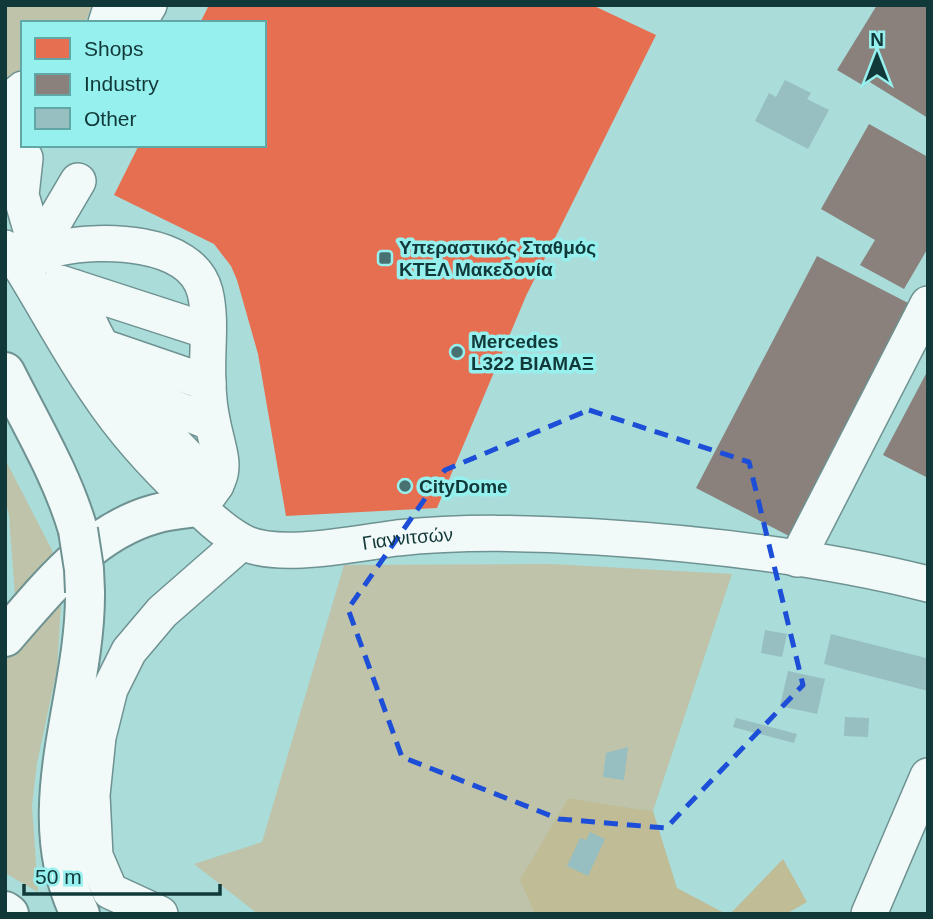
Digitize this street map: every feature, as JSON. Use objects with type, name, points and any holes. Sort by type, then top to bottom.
[{"type":"highway","points":[[5,372],[64,490],[78,530],[84,569],[85,611],[82,645],[59,791],[58,828],[67,883],[80,914]]},
{"type":"highway","points":[[5,637],[75,561],[111,533],[154,514],[207,496]]},
{"type":"street","points":[[139,21],[149,5]]},
{"type":"street","points":[[5,104],[21,91]]},
{"type":"street","points":[[15,151],[21,129]]},
{"type":"street","name":"Γιαννιτσών","points":[[15,151],[21,195],[16,246],[98,394],[144,452],[207,496],[242,542],[254,547],[283,550],[455,533],[527,534],[663,542],[853,567],[928,584]]},
{"type":"street","points":[[16,246],[55,220],[78,181]]},
{"type":"street","points":[[16,246],[70,247],[205,290],[212,424],[222,459],[207,496]]},
{"type":"street","points":[[16,246],[79,300],[208,355]]},
{"type":"street","points":[[79,300],[100,346],[127,389],[169,440],[207,496]]},
{"type":"street","points":[[797,559],[928,304]]},
{"type":"street","points":[[100,346],[208,355]]},
{"type":"street","points":[[127,389],[212,424]]},
{"type":"street","points":[[155,911],[110,891],[95,856],[92,795],[98,737],[110,689],[129,652],[162,612],[242,542]]},
{"type":"street","points":[[869,914],[928,776]]},
{"type":"highlighted area","points":[[589,410],[749,462],[803,685],[666,828],[559,819],[402,757],[348,609],[445,470]]},
{"type":"green space","points":[[5,5],[92,5],[86,21],[21,21],[21,70],[5,81]]},
{"type":"green space","points":[[5,459],[52,550],[61,604],[57,669],[37,763],[32,806],[38,892],[5,873],[5,620],[16,610],[9,515],[5,501]]},
{"type":"green space","points":[[551,564],[732,574],[653,811],[568,798],[521,880],[535,914],[258,914],[194,864],[262,842],[344,565]]},
{"type":"shaded area","points":[[568,798],[653,811],[677,888],[726,914],[535,914],[520,880]]},
{"type":"shaded area","points":[[783,859],[807,902],[786,914],[730,914]]},
{"type":"building: Shops","name":"Υπεραστικός Σταθμός ΚΤΕΛ Μακεδονία","points":[[209,5],[592,5],[656,35],[526,296],[437,508],[286,516],[258,354],[231,266],[214,244],[114,195],[138,147],[266,147],[266,21],[201,21]]},
{"type":"building: Industry","points":[[877,5],[928,5],[928,118],[868,81],[864,86],[837,70]]},
{"type":"building: Industry","points":[[869,124],[928,157],[928,248],[904,289],[860,265],[875,240],[821,209]]},
{"type":"building: Industry","points":[[817,256],[912,305],[791,537],[696,488]]},
{"type":"building: Industry","points":[[928,370],[928,478],[883,455]]},
{"type":"building: Other","points":[[785,80],[811,93],[807,99],[829,110],[808,149],[755,121],[769,93],[776,97]]},
{"type":"building: Other","points":[[765,630],[787,634],[782,657],[761,653]]},
{"type":"building: Other","points":[[831,634],[926,658],[928,653],[928,691],[824,664]]},
{"type":"building: Other","points":[[788,671],[825,679],[817,714],[780,706]]},
{"type":"building: Other","points":[[845,717],[869,718],[868,737],[844,736]]},
{"type":"building: Other","points":[[736,718],[797,734],[794,743],[733,727]]},
{"type":"building: Other","points":[[628,747],[624,780],[603,777],[606,753]]},
{"type":"building: Other","points":[[590,832],[605,839],[588,876],[567,866],[580,838],[586,840]]},
{"type":"place","name":"Υπεραστικός Σταθμός ΚΤΕΛ Μακεδονία","points":[[385,258]]},
{"type":"place","name":"Mercedes L322 ΒΙΑΜΑΞ","points":[[457,352]]},
{"type":"place","name":"CityDome","points":[[405,486]]}]
